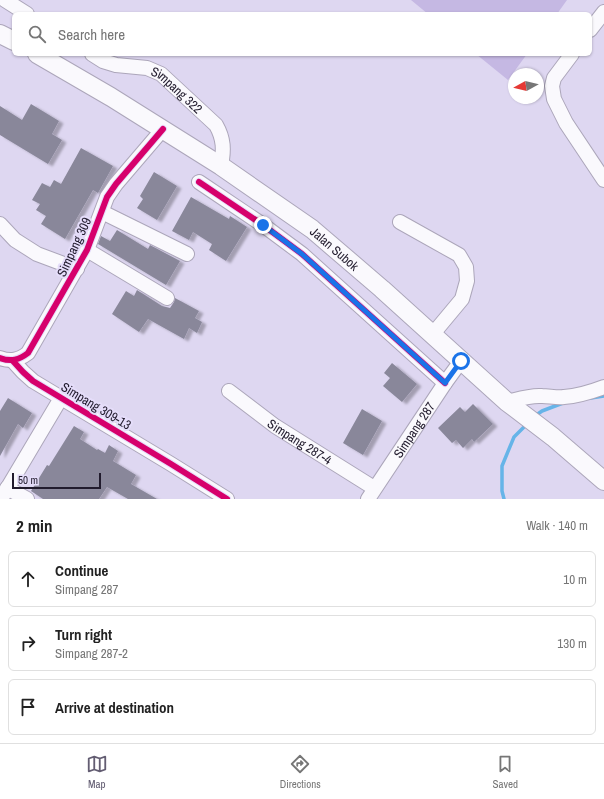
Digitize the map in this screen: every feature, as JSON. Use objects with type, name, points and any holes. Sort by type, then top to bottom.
[{"type":"main road","points":[[0,34],[12,40]]},
{"type":"main road","name":"Jalan Subok","points":[[40,56],[163,129],[221,166],[312,229],[507,402],[553,437],[604,481]]},
{"type":"street","points":[[5,0],[24,12]]},
{"type":"street","points":[[592,27],[604,12]]},
{"type":"street","name":"Simpang 322","points":[[95,56],[103,61],[116,65],[147,68],[161,74],[216,125],[223,141],[221,166]]},
{"type":"street","points":[[570,56],[554,78],[552,86],[554,99],[566,123],[604,180]]},
{"type":"street","name":"Simpang 309","points":[[7,359],[22,358],[28,354],[88,250],[107,197],[116,184],[163,129]]},
{"type":"street","points":[[198,182],[263,225],[302,254],[445,383]]},
{"type":"street","points":[[102,212],[187,254]]},
{"type":"street","points":[[400,222],[459,255],[466,267],[467,281],[462,299],[432,335]]},
{"type":"street","points":[[0,224],[15,240],[37,254],[77,269]]},
{"type":"street","points":[[88,250],[166,298]]},
{"type":"street","name":"Simpang 309-13","points":[[7,359],[33,382],[171,464],[226,499]]},
{"type":"street","name":"Simpang 287","points":[[371,494],[461,361]]},
{"type":"street","points":[[507,402],[525,397],[576,396],[604,387]]},
{"type":"street","name":"Simpang 287-4","points":[[229,391],[275,426],[371,494]]},
{"type":"street","points":[[27,499],[4,493],[61,398]]},
{"type":"shaded area","points":[[411,0],[567,0],[558,12],[426,12]]},
{"type":"shaded area","points":[[478,56],[526,56],[517,68],[508,68],[508,80]]},
{"type":"building","points":[[31,104],[59,121],[52,134],[62,140],[48,164],[0,135],[0,106],[22,120]]},
{"type":"building","points":[[81,148],[113,166],[98,193],[93,190],[65,239],[41,224],[46,216],[36,210],[40,204],[32,200],[42,183],[50,187],[54,180],[61,184]]},
{"type":"building","points":[[154,172],[177,186],[157,220],[137,208],[143,199],[140,196]]},
{"type":"building","points":[[191,197],[229,219],[230,216],[247,227],[226,261],[209,250],[212,244],[193,232],[189,240],[172,231]]},
{"type":"building","points":[[117,230],[148,249],[150,245],[180,261],[166,285],[98,244],[101,236],[110,241]]},
{"type":"building","points":[[137,290],[162,306],[170,308],[175,298],[199,311],[195,318],[202,322],[197,333],[189,328],[184,339],[148,319],[139,332],[112,314],[126,291],[134,296]]},
{"type":"building","points":[[392,363],[417,384],[402,402],[383,386],[390,378],[384,373]]},
{"type":"building","points":[[8,398],[32,413],[23,428],[18,424],[0,456],[0,411]]},
{"type":"building","points":[[473,404],[493,424],[474,442],[472,439],[463,448],[456,440],[452,443],[438,428],[460,407],[465,412]]},
{"type":"building","points":[[362,409],[382,421],[363,455],[343,443]]},
{"type":"building","points":[[74,426],[84,432],[80,439],[97,450],[98,449],[105,453],[109,445],[118,451],[113,461],[136,475],[131,484],[157,499],[128,499],[107,487],[99,499],[43,499],[31,491],[47,465],[49,466]]},
{"type":"waterway","points":[[591,398],[604,396]]},
{"type":"waterway","points":[[535,416],[542,411],[563,403]]},
{"type":"waterway","points":[[504,499],[502,491],[502,466],[514,437],[528,423]]},
{"type":"cycle path","points":[[0,358],[15,360],[28,353],[87,250],[107,197],[116,184],[163,129]]},
{"type":"cycle path","points":[[199,182],[263,225],[302,254],[445,383]]},
{"type":"cycle path","points":[[13,361],[33,381],[227,499]]},
{"type":"route","points":[[263,225],[302,254],[445,383],[461,361]]}]
